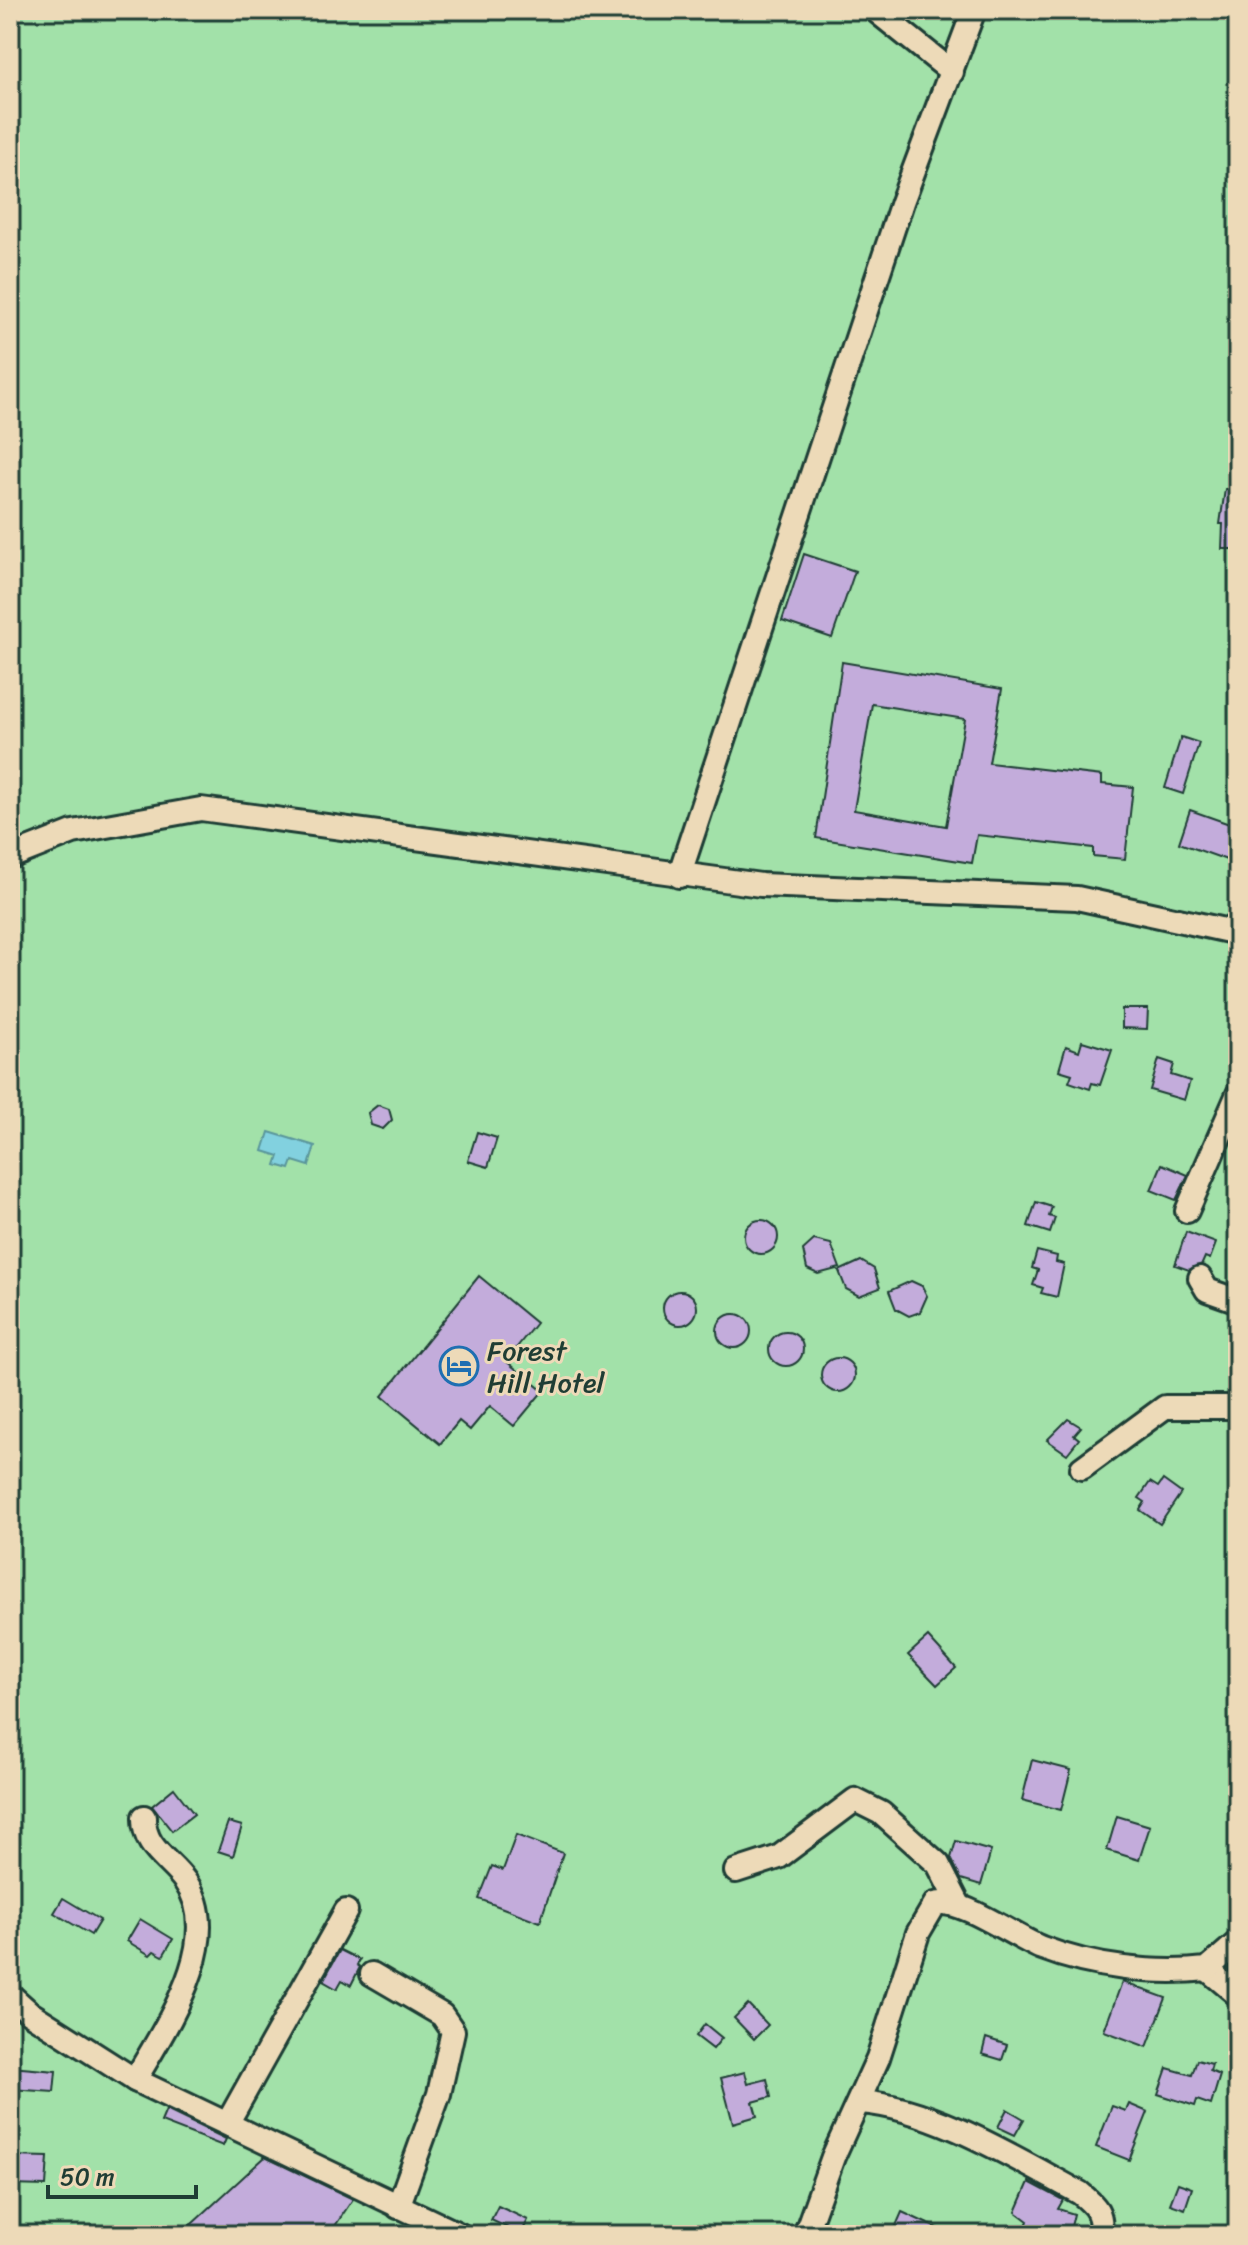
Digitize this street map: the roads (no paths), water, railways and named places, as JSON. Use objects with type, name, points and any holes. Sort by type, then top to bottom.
[{"type":"street","points":[[875,10],[952,72]]},
{"type":"street","points":[[679,876],[902,202],[974,10]]},
{"type":"street","points":[[10,857],[73,832],[201,809],[679,876],[841,891],[1077,898],[1238,933]]},
{"type":"street","points":[[1187,1211],[1238,1094]]},
{"type":"street","points":[[1200,1278],[1207,1290],[1238,1301]]},
{"type":"street","points":[[1082,1468],[1165,1407],[1238,1407]]},
{"type":"street","points":[[736,1871],[779,1857],[855,1800],[881,1813],[938,1864],[959,1905]]},
{"type":"street","points":[[135,2080],[185,1985],[196,1953],[199,1931],[197,1905],[186,1882],[149,1842],[144,1817]]},
{"type":"street","points":[[805,2235],[833,2157],[860,2102],[925,1917],[935,1904],[959,1905],[1009,1933],[1072,1958],[1159,1970],[1207,1969],[1238,1942]]},
{"type":"street","points":[[228,2122],[346,1911]]},
{"type":"street","points":[[1207,1969],[1238,1995]]},
{"type":"street","points":[[372,1974],[442,2015],[453,2031],[439,2094],[398,2207]]},
{"type":"street","points":[[10,1995],[30,2013],[135,2080],[460,2235]]},
{"type":"street","points":[[860,2102],[880,2103],[933,2122],[1080,2193],[1098,2207],[1102,2220],[1100,2235]]},
{"type":"water","points":[[269,1132],[315,1146],[309,1166],[293,1161],[290,1169],[276,1165],[279,1156],[263,1151]]},
{"type":"place","name":"Forest Hill Hotel","points":[[459,1366]]}]
